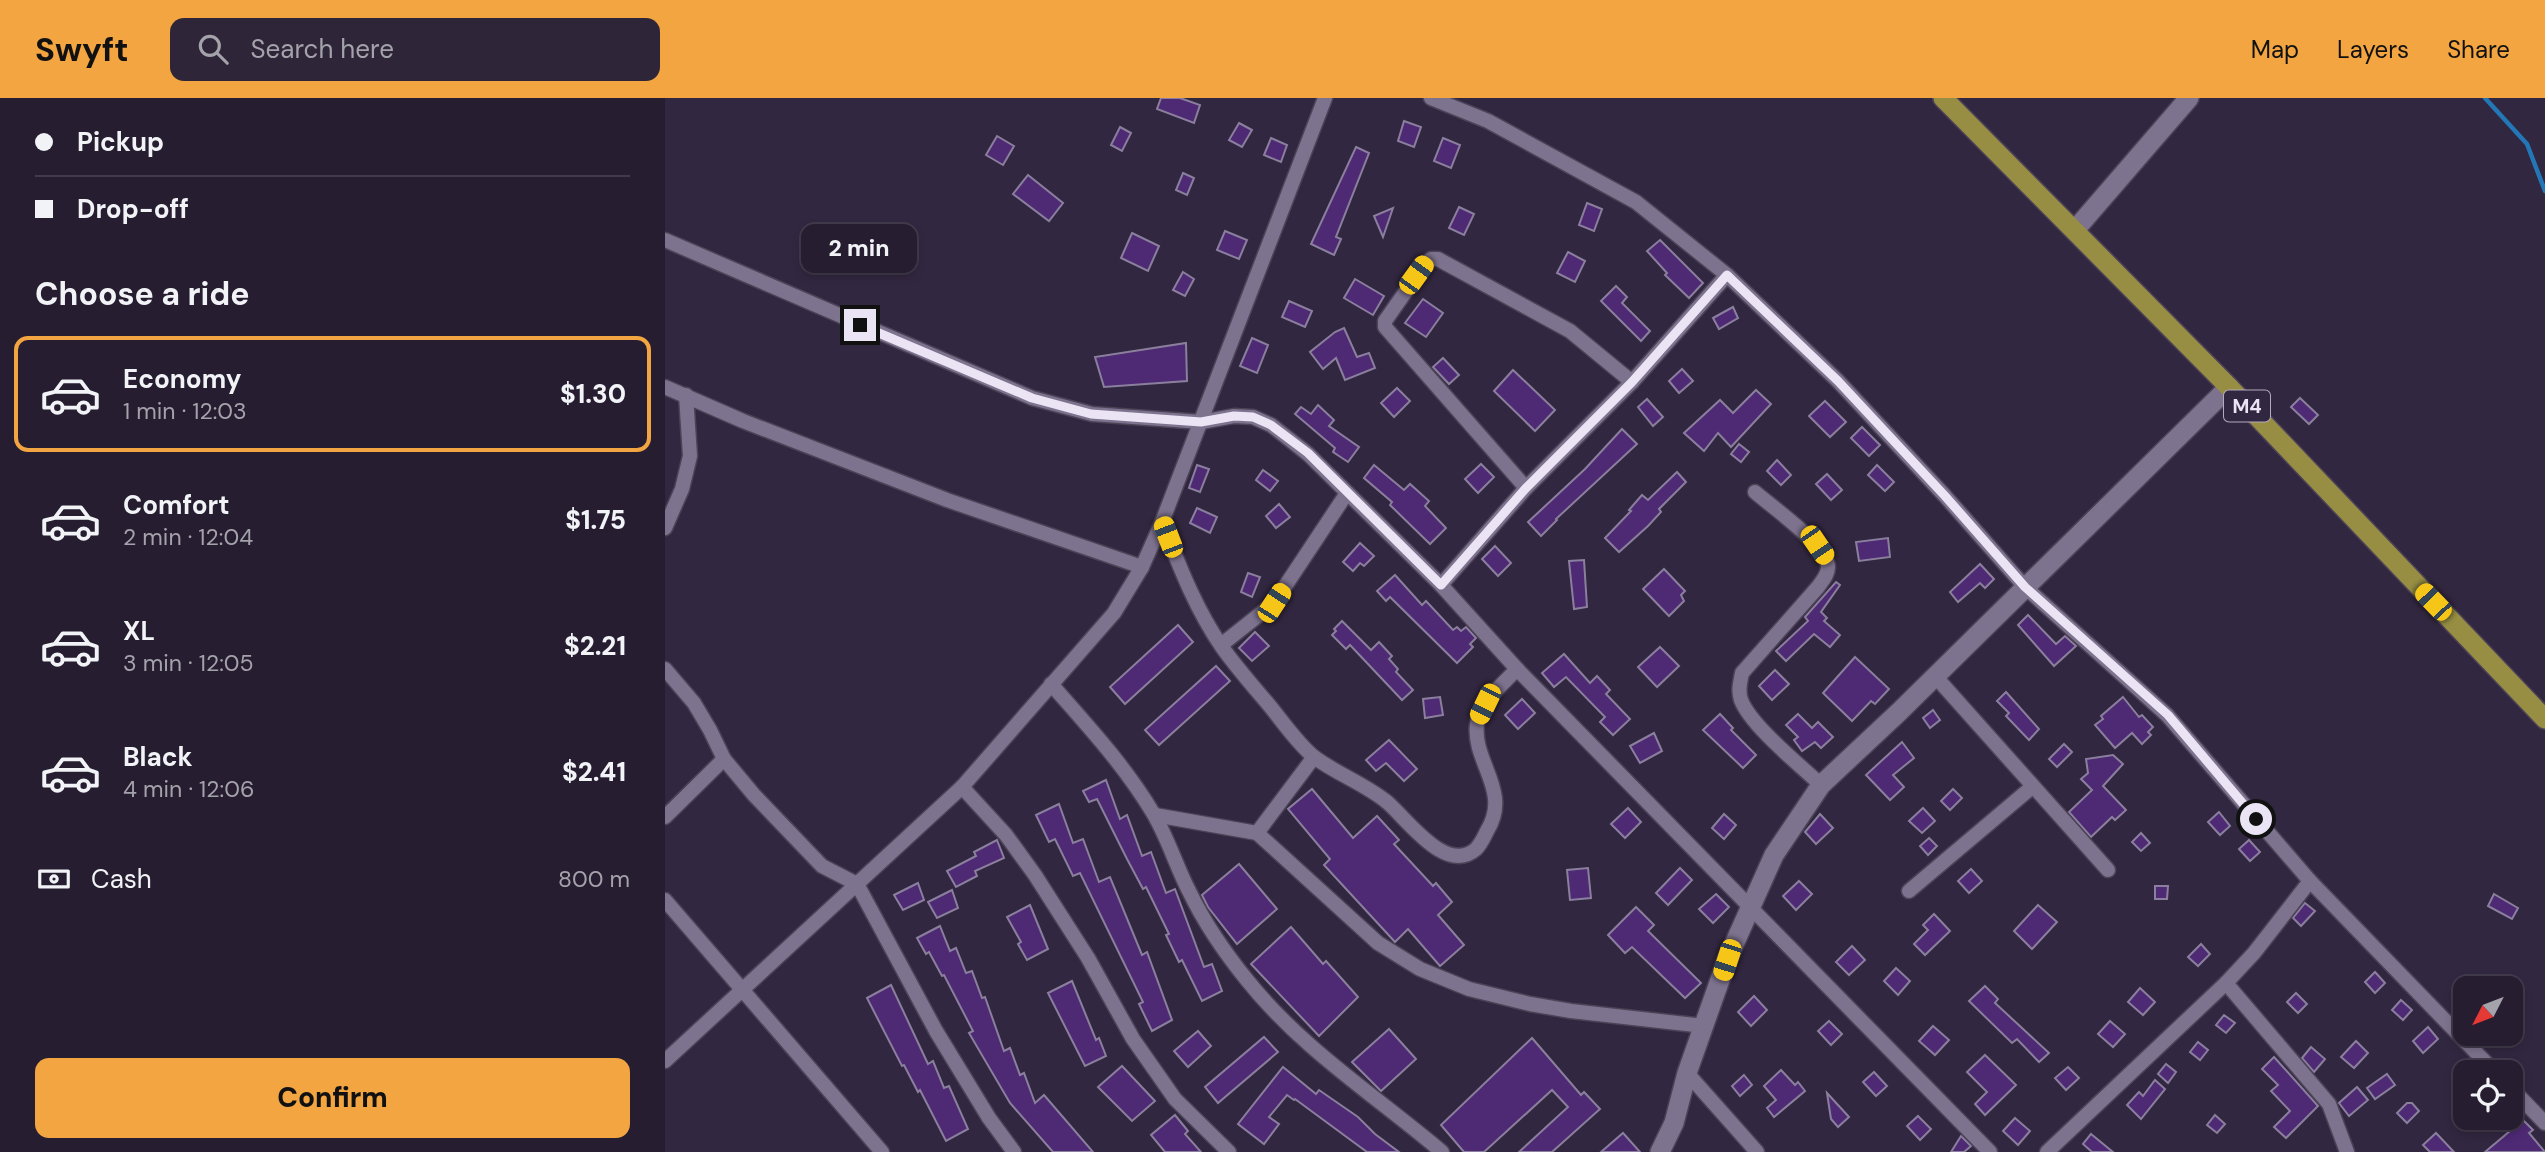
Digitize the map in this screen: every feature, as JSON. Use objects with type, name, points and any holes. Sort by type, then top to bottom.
[{"type":"main road","name":"M4","points":[[1943,98],[2229,387],[2545,719]]},
{"type":"street","points":[[665,1061],[962,787],[1114,613],[1142,567],[1162,522],[1325,98]]},
{"type":"street","points":[[1431,98],[1488,121],[1636,202],[1727,275],[1838,381],[2025,587],[2168,715],[2310,881],[2484,1060]]},
{"type":"street","points":[[2075,230],[2189,98]]},
{"type":"street","points":[[665,240],[1032,398],[1091,414],[1201,422],[1234,416],[1253,417],[1271,425],[1308,453],[1441,585],[1517,669],[1654,805],[1750,908],[1990,1152]]},
{"type":"street","points":[[1526,488],[1387,332],[1385,321],[1425,264],[1431,259],[1438,259],[1560,325],[1632,382]]},
{"type":"street","points":[[1441,585],[1526,488],[1632,382],[1727,275]]},
{"type":"street","points":[[665,387],[743,421],[947,500],[1142,567]]},
{"type":"street","points":[[1660,1152],[1674,1123],[1687,1073],[1727,960],[1774,855],[1821,785],[2229,387]]},
{"type":"street","points":[[665,528],[682,489],[689,456],[686,395]]},
{"type":"street","points":[[1755,492],[1817,545],[1828,566],[1827,573],[1818,587],[1742,673],[1739,688],[1742,702],[1756,723],[1821,785]]},
{"type":"street","points":[[1221,645],[1274,603],[1347,493]]},
{"type":"street","points":[[1162,522],[1188,587],[1221,645],[1297,739],[1314,757],[1386,801],[1439,851],[1454,857],[1466,856],[1477,848],[1490,826],[1495,811],[1495,795],[1478,741],[1476,722],[1485,704],[1517,669]]},
{"type":"street","points":[[665,668],[694,703],[724,759],[771,814],[815,860],[835,875],[857,884],[936,1031],[989,1118],[1014,1152]]},
{"type":"street","points":[[1935,676],[2108,870]]},
{"type":"street","points":[[1051,684],[1121,764],[1155,815],[1189,892],[1248,981],[1294,1032],[1442,1152]]},
{"type":"street","points":[[1257,833],[1314,757]]},
{"type":"street","points":[[665,817],[724,759]]},
{"type":"street","points":[[962,787],[1006,835],[1035,875],[1089,958],[1133,1039],[1175,1099],[1229,1152]]},
{"type":"street","points":[[1909,891],[2032,787]]},
{"type":"street","points":[[1155,815],[1257,833],[1378,943],[1420,969],[1469,989],[1531,1004],[1704,1026]]},
{"type":"street","points":[[2047,1152],[2226,983],[2254,953],[2310,881]]},
{"type":"street","points":[[665,900],[882,1152]]},
{"type":"street","points":[[2226,983],[2329,1104],[2340,1149]]},
{"type":"street","points":[[1687,1073],[1757,1152]]},
{"type":"street","points":[[2523,1100],[2545,1123]]},
{"type":"building","points":[[1161,98],[1180,98],[1200,105],[1194,123],[1157,109]]},
{"type":"building","points":[[1404,121],[1421,127],[1414,147],[1398,141]]},
{"type":"building","points":[[1239,123],[1252,130],[1242,147],[1229,140]]},
{"type":"building","points":[[1120,127],[1131,133],[1122,151],[1111,145]]},
{"type":"building","points":[[997,136],[1014,146],[1003,165],[986,155]]},
{"type":"building","points":[[1271,138],[1287,145],[1281,162],[1264,155]]},
{"type":"building","points":[[1443,138],[1460,145],[1451,168],[1434,161]]},
{"type":"building","points":[[1356,147],[1369,153],[1336,237],[1341,239],[1334,255],[1311,244]]},
{"type":"building","points":[[1183,173],[1194,178],[1187,195],[1176,190]]},
{"type":"building","points":[[1028,175],[1063,203],[1049,221],[1013,194]]},
{"type":"building","points":[[1587,203],[1602,209],[1594,231],[1579,225]]},
{"type":"building","points":[[1459,207],[1474,214],[1464,235],[1449,228]]},
{"type":"building","points":[[1393,208],[1383,237],[1374,216]]},
{"type":"building","points":[[1225,231],[1247,240],[1239,259],[1217,250]]},
{"type":"building","points":[[1132,233],[1159,246],[1148,271],[1121,258]]},
{"type":"building","points":[[1660,240],[1703,283],[1689,298],[1665,275],[1667,273],[1647,251]]},
{"type":"building","points":[[1568,252],[1585,261],[1575,282],[1557,273]]},
{"type":"building","points":[[1183,272],[1194,279],[1185,296],[1173,290]]},
{"type":"building","points":[[1355,279],[1384,296],[1373,315],[1344,298]]},
{"type":"building","points":[[1616,286],[1627,297],[1622,303],[1650,331],[1641,341],[1601,301]]},
{"type":"building","points":[[1423,299],[1443,313],[1426,337],[1405,323]]},
{"type":"building","points":[[1289,301],[1312,311],[1305,327],[1282,317]]},
{"type":"building","points":[[1733,307],[1738,318],[1719,329],[1713,318]]},
{"type":"building","points":[[1344,328],[1357,357],[1369,353],[1375,368],[1345,380],[1336,358],[1323,369],[1310,352]]},
{"type":"building","points":[[1252,338],[1268,345],[1257,373],[1240,366]]},
{"type":"building","points":[[1186,343],[1187,381],[1104,387],[1095,357]]},
{"type":"building","points":[[1443,358],[1459,375],[1449,384],[1433,367]]},
{"type":"building","points":[[1682,369],[1693,381],[1679,393],[1669,381]]},
{"type":"building","points":[[1513,370],[1555,410],[1535,431],[1494,391]]},
{"type":"building","points":[[1397,388],[1410,401],[1394,417],[1381,403]]},
{"type":"building","points":[[1756,390],[1771,404],[1731,447],[1718,433],[1704,451],[1684,433],[1720,400],[1733,413]]},
{"type":"building","points":[[2300,398],[2318,415],[2309,424],[2291,407]]},
{"type":"building","points":[[1647,399],[1663,417],[1653,426],[1638,407]]},
{"type":"building","points":[[1825,401],[1846,422],[1830,437],[1809,416]]},
{"type":"building","points":[[1318,405],[1334,420],[1329,426],[1359,447],[1348,462],[1333,452],[1335,448],[1295,414],[1301,407],[1311,414]]},
{"type":"building","points":[[1862,427],[1880,445],[1869,456],[1851,438]]},
{"type":"building","points":[[1622,429],[1637,444],[1541,536],[1528,522],[1585,469]]},
{"type":"building","points":[[1739,444],[1749,452],[1741,462],[1731,454]]},
{"type":"building","points":[[1777,460],[1791,475],[1781,485],[1767,471]]},
{"type":"building","points":[[1481,464],[1494,477],[1478,493],[1465,479]]},
{"type":"building","points":[[1197,465],[1209,469],[1200,492],[1189,488]]},
{"type":"building","points":[[1374,465],[1404,490],[1410,484],[1429,501],[1425,506],[1446,528],[1430,544],[1390,505],[1392,502],[1364,478]]},
{"type":"building","points":[[1877,465],[1894,482],[1885,491],[1868,475]]},
{"type":"building","points":[[1263,470],[1278,481],[1270,491],[1256,480]]},
{"type":"building","points":[[1677,472],[1686,482],[1659,509],[1661,512],[1648,526],[1619,552],[1605,538],[1642,495],[1648,500]]},
{"type":"building","points":[[1827,474],[1842,490],[1831,500],[1816,484]]},
{"type":"building","points":[[1279,504],[1290,517],[1276,528],[1266,516]]},
{"type":"building","points":[[1197,508],[1217,517],[1210,533],[1190,523]]},
{"type":"building","points":[[1888,538],[1890,557],[1859,561],[1856,542]]},
{"type":"building","points":[[1360,543],[1374,556],[1364,566],[1360,563],[1353,571],[1343,562]]},
{"type":"building","points":[[1495,546],[1511,563],[1498,576],[1482,559]]},
{"type":"building","points":[[1584,560],[1587,607],[1574,609],[1569,561]]},
{"type":"building","points":[[1980,564],[1994,579],[1985,588],[1980,583],[1958,602],[1950,592]]},
{"type":"building","points":[[1664,569],[1685,591],[1681,595],[1684,601],[1669,616],[1643,589]]},
{"type":"building","points":[[1248,573],[1260,577],[1252,597],[1241,592]]},
{"type":"building","points":[[1395,575],[1422,605],[1426,601],[1453,630],[1457,627],[1461,631],[1466,627],[1476,638],[1470,644],[1473,647],[1457,663],[1390,597],[1386,601],[1377,591]]},
{"type":"building","points":[[1836,582],[1840,585],[1821,612],[1827,618],[1824,621],[1840,635],[1830,647],[1814,634],[1786,661],[1776,651],[1808,621],[1805,617]]},
{"type":"building","points":[[2028,615],[2056,644],[2065,636],[2076,646],[2054,666],[2018,625]]},
{"type":"building","points":[[1342,621],[1371,650],[1379,642],[1392,656],[1389,659],[1398,669],[1396,672],[1413,690],[1402,700],[1350,645],[1346,649],[1332,635]]},
{"type":"building","points":[[1178,625],[1193,642],[1125,704],[1110,687]]},
{"type":"building","points":[[1255,632],[1269,646],[1252,661],[1239,648]]},
{"type":"building","points":[[1660,647],[1679,666],[1657,687],[1638,667]]},
{"type":"building","points":[[1564,654],[1590,683],[1597,676],[1610,690],[1606,694],[1630,719],[1613,735],[1600,722],[1605,717],[1566,677],[1554,687],[1542,673]]},
{"type":"building","points":[[1855,657],[1889,689],[1875,704],[1871,701],[1852,721],[1823,693]]},
{"type":"building","points":[[1216,666],[1230,681],[1159,745],[1145,730]]},
{"type":"building","points":[[1775,670],[1789,684],[1772,700],[1759,686]]},
{"type":"building","points":[[2006,692],[2039,729],[2029,740],[2006,716],[2009,713],[1997,701]]},
{"type":"building","points":[[1440,697],[1443,715],[1425,718],[1423,699]]},
{"type":"building","points":[[2123,697],[2139,717],[2142,715],[2153,727],[2148,732],[2151,735],[2142,744],[2132,733],[2115,748],[2095,725],[2103,719],[2101,716]]},
{"type":"building","points":[[1522,699],[1535,713],[1518,729],[1505,715]]},
{"type":"building","points":[[1933,710],[1940,720],[1930,728],[1923,718]]},
{"type":"building","points":[[1720,714],[1733,728],[1731,730],[1756,755],[1743,768],[1703,730]]},
{"type":"building","points":[[1798,714],[1812,728],[1818,722],[1833,737],[1821,748],[1815,742],[1802,751],[1794,740],[1798,737],[1786,725]]},
{"type":"building","points":[[1654,733],[1662,751],[1640,763],[1630,746]]},
{"type":"building","points":[[1389,740],[1417,769],[1404,781],[1386,763],[1376,771],[1366,760]]},
{"type":"building","points":[[1902,742],[1914,758],[1893,775],[1904,787],[1890,800],[1866,775]]},
{"type":"building","points":[[2064,744],[2072,752],[2057,767],[2049,759]]},
{"type":"building","points":[[2113,755],[2123,764],[2103,786],[2126,810],[2115,820],[2112,817],[2091,837],[2069,812],[2092,790],[2081,779],[2088,773],[2086,759]]},
{"type":"building","points":[[1106,780],[1120,819],[1127,815],[1142,856],[1151,852],[1166,893],[1175,889],[1204,967],[1212,964],[1222,991],[1202,1001],[1182,960],[1179,962],[1166,935],[1169,934],[1146,887],[1143,889],[1097,799],[1089,802],[1083,791]]},
{"type":"building","points":[[1312,789],[1353,838],[1377,816],[1399,840],[1394,844],[1433,886],[1436,883],[1452,902],[1438,915],[1464,945],[1440,966],[1408,929],[1395,942],[1324,865],[1330,859],[1288,809]]},
{"type":"building","points":[[1953,789],[1962,798],[1950,810],[1941,801]]},
{"type":"building","points":[[1059,804],[1073,843],[1083,839],[1099,882],[1110,877],[1142,955],[1147,952],[1172,1020],[1152,1031],[1139,1004],[1143,1002],[1080,873],[1073,876],[1055,839],[1049,842],[1036,815]]},
{"type":"building","points":[[1628,808],[1641,822],[1625,838],[1611,824]]},
{"type":"building","points":[[1923,808],[1935,821],[1922,833],[1909,821]]},
{"type":"building","points":[[2219,812],[2230,826],[2220,835],[2208,822]]},
{"type":"building","points":[[1724,814],[1736,825],[1724,839],[1712,828]]},
{"type":"building","points":[[1820,814],[1833,828],[1816,844],[1805,832]]},
{"type":"building","points":[[2141,833],[2150,843],[2141,851],[2132,842]]},
{"type":"building","points":[[1929,838],[1937,846],[1928,855],[1920,846]]},
{"type":"building","points":[[997,840],[1004,858],[975,871],[977,876],[956,887],[947,871],[976,856],[974,852]]},
{"type":"building","points":[[2249,840],[2260,852],[2250,861],[2239,849]]},
{"type":"building","points":[[1239,864],[1277,909],[1237,944],[1202,895]]},
{"type":"building","points":[[1588,868],[1591,898],[1570,900],[1567,870]]},
{"type":"building","points":[[1680,868],[1692,880],[1668,905],[1656,893]]},
{"type":"building","points":[[1971,869],[1982,881],[1969,893],[1958,881]]},
{"type":"building","points":[[1799,881],[1812,894],[1796,910],[1783,896]]},
{"type":"building","points":[[918,883],[924,900],[903,910],[894,895]]},
{"type":"building","points":[[2155,886],[2168,886],[2167,899],[2155,899]]},
{"type":"building","points":[[952,890],[958,908],[937,918],[928,902]]},
{"type":"building","points":[[1716,894],[1729,907],[1713,923],[1699,909]]},
{"type":"building","points":[[2494,894],[2518,908],[2512,919],[2488,906]]},
{"type":"building","points":[[2305,903],[2315,911],[2301,926],[2293,918]]},
{"type":"building","points":[[1030,905],[1048,949],[1027,960],[1018,944],[1021,942],[1007,917]]},
{"type":"building","points":[[2038,905],[2057,922],[2032,949],[2014,931]]},
{"type":"building","points":[[1636,907],[1654,925],[1648,931],[1701,983],[1685,998],[1632,947],[1625,953],[1608,935]]},
{"type":"building","points":[[1934,914],[1950,931],[1925,955],[1914,944],[1928,930],[1923,925]]},
{"type":"building","points":[[940,926],[950,951],[956,948],[966,973],[972,971],[982,998],[985,997],[1004,1051],[1010,1048],[1020,1075],[1024,1073],[1035,1103],[1044,1095],[1093,1152],[1053,1152],[1010,1103],[969,1033],[973,1031],[944,975],[942,976],[929,952],[926,954],[917,938]]},
{"type":"building","points":[[1291,927],[1323,964],[1326,961],[1358,997],[1319,1036],[1251,964]]},
{"type":"building","points":[[2201,944],[2210,954],[2198,966],[2188,957]]},
{"type":"building","points":[[1852,946],[1865,960],[1849,975],[1836,962]]},
{"type":"building","points":[[1896,968],[1910,981],[1898,995],[1884,981]]},
{"type":"building","points":[[2375,972],[2385,983],[2375,993],[2365,982]]},
{"type":"building","points":[[1072,981],[1096,1040],[1099,1038],[1106,1056],[1085,1066],[1048,993]]},
{"type":"building","points":[[891,985],[928,1064],[933,1061],[944,1088],[949,1086],[968,1129],[946,1141],[920,1090],[918,1092],[904,1065],[902,1066],[867,998]]},
{"type":"building","points":[[1985,986],[1998,999],[1995,1003],[2049,1053],[2039,1062],[2017,1039],[2012,1043],[1969,1001]]},
{"type":"building","points":[[2140,988],[2155,1002],[2143,1015],[2128,1002]]},
{"type":"building","points":[[2296,993],[2307,1004],[2298,1013],[2287,1002]]},
{"type":"building","points":[[1754,996],[1767,1010],[1751,1026],[1738,1012]]},
{"type":"building","points":[[2401,1000],[2412,1010],[2403,1020],[2392,1010]]},
{"type":"building","points":[[2224,1015],[2235,1023],[2226,1033],[2216,1025]]},
{"type":"building","points":[[1829,1021],[1842,1034],[1831,1045],[1818,1031]]},
{"type":"building","points":[[2110,1021],[2125,1034],[2113,1047],[2098,1034]]},
{"type":"building","points":[[1933,1026],[1949,1040],[1935,1055],[1919,1041]]},
{"type":"building","points":[[2428,1027],[2438,1039],[2423,1053],[2413,1041]]},
{"type":"building","points":[[1389,1029],[1416,1059],[1381,1091],[1352,1062]]},
{"type":"building","points":[[1198,1031],[1211,1046],[1188,1067],[1174,1051]]},
{"type":"building","points":[[1264,1037],[1278,1052],[1218,1103],[1205,1087]]},
{"type":"building","points":[[1532,1038],[1581,1095],[1584,1092],[1600,1109],[1552,1152],[1519,1152],[1568,1107],[1552,1090],[1484,1152],[1464,1152],[1441,1125]]},
{"type":"building","points":[[2356,1041],[2368,1053],[2354,1068],[2341,1057]]},
{"type":"building","points":[[2198,1042],[2208,1050],[2200,1060],[2190,1052]]},
{"type":"building","points":[[2311,1047],[2325,1059],[2314,1072],[2302,1058]]},
{"type":"building","points":[[1985,1055],[2016,1085],[1985,1115],[1975,1104],[1987,1092],[1967,1072]]},
{"type":"building","points":[[2274,1057],[2318,1106],[2286,1138],[2274,1127],[2290,1111],[2271,1091],[2278,1085],[2262,1069]]},
{"type":"building","points":[[2166,1064],[2176,1072],[2168,1083],[2158,1074]]},
{"type":"building","points":[[1122,1066],[1155,1101],[1132,1121],[1098,1087]]},
{"type":"building","points":[[1283,1067],[1316,1094],[1319,1090],[1358,1117],[1399,1152],[1367,1152],[1287,1095],[1269,1117],[1279,1124],[1264,1144],[1238,1124]]},
{"type":"building","points":[[2068,1067],[2079,1078],[2066,1090],[2055,1078]]},
{"type":"building","points":[[1781,1070],[1795,1085],[1798,1082],[1805,1091],[1774,1117],[1767,1108],[1776,1100],[1764,1086]]},
{"type":"building","points":[[1874,1072],[1887,1086],[1876,1096],[1863,1082]]},
{"type":"building","points":[[2387,1074],[2395,1085],[2375,1099],[2367,1088]]},
{"type":"building","points":[[1744,1075],[1752,1085],[1740,1096],[1732,1086]]},
{"type":"building","points":[[2155,1080],[2165,1089],[2141,1119],[2127,1105],[2139,1092],[2143,1096]]},
{"type":"building","points":[[2357,1087],[2368,1100],[2349,1116],[2339,1103]]},
{"type":"building","points":[[1827,1093],[1849,1117],[1838,1127],[1831,1119]]},
{"type":"building","points":[[2407,1103],[2412,1103],[2419,1111],[2407,1123],[2397,1113]]},
{"type":"building","points":[[1175,1115],[1188,1131],[1185,1134],[1201,1152],[1165,1152],[1151,1135]]},
{"type":"building","points":[[2215,1115],[2225,1124],[2217,1133],[2207,1125]]},
{"type":"building","points":[[1918,1116],[1931,1129],[1920,1140],[1907,1126]]},
{"type":"building","points":[[2015,1118],[2030,1131],[2018,1145],[2003,1131]]},
{"type":"building","points":[[2523,1120],[2533,1130],[2529,1133],[2545,1152],[2485,1152],[2511,1130],[2523,1130]]},
{"type":"building","points":[[1623,1133],[1640,1152],[1601,1152]]},
{"type":"building","points":[[2436,1133],[2454,1152],[2430,1152],[2423,1145]]},
{"type":"building","points":[[2091,1134],[2113,1152],[2092,1152],[2083,1144]]},
{"type":"building","points":[[1961,1136],[1971,1146],[1964,1152],[1951,1152]]},
{"type":"waterway","points":[[2485,98],[2527,144],[2545,191]]},
{"type":"route","points":[[860,325],[1032,398],[1091,414],[1201,422],[1234,416],[1253,417],[1271,425],[1308,453],[1441,585],[1526,488],[1632,382],[1727,275],[1838,381],[2025,587],[2168,715],[2256,819]]}]
